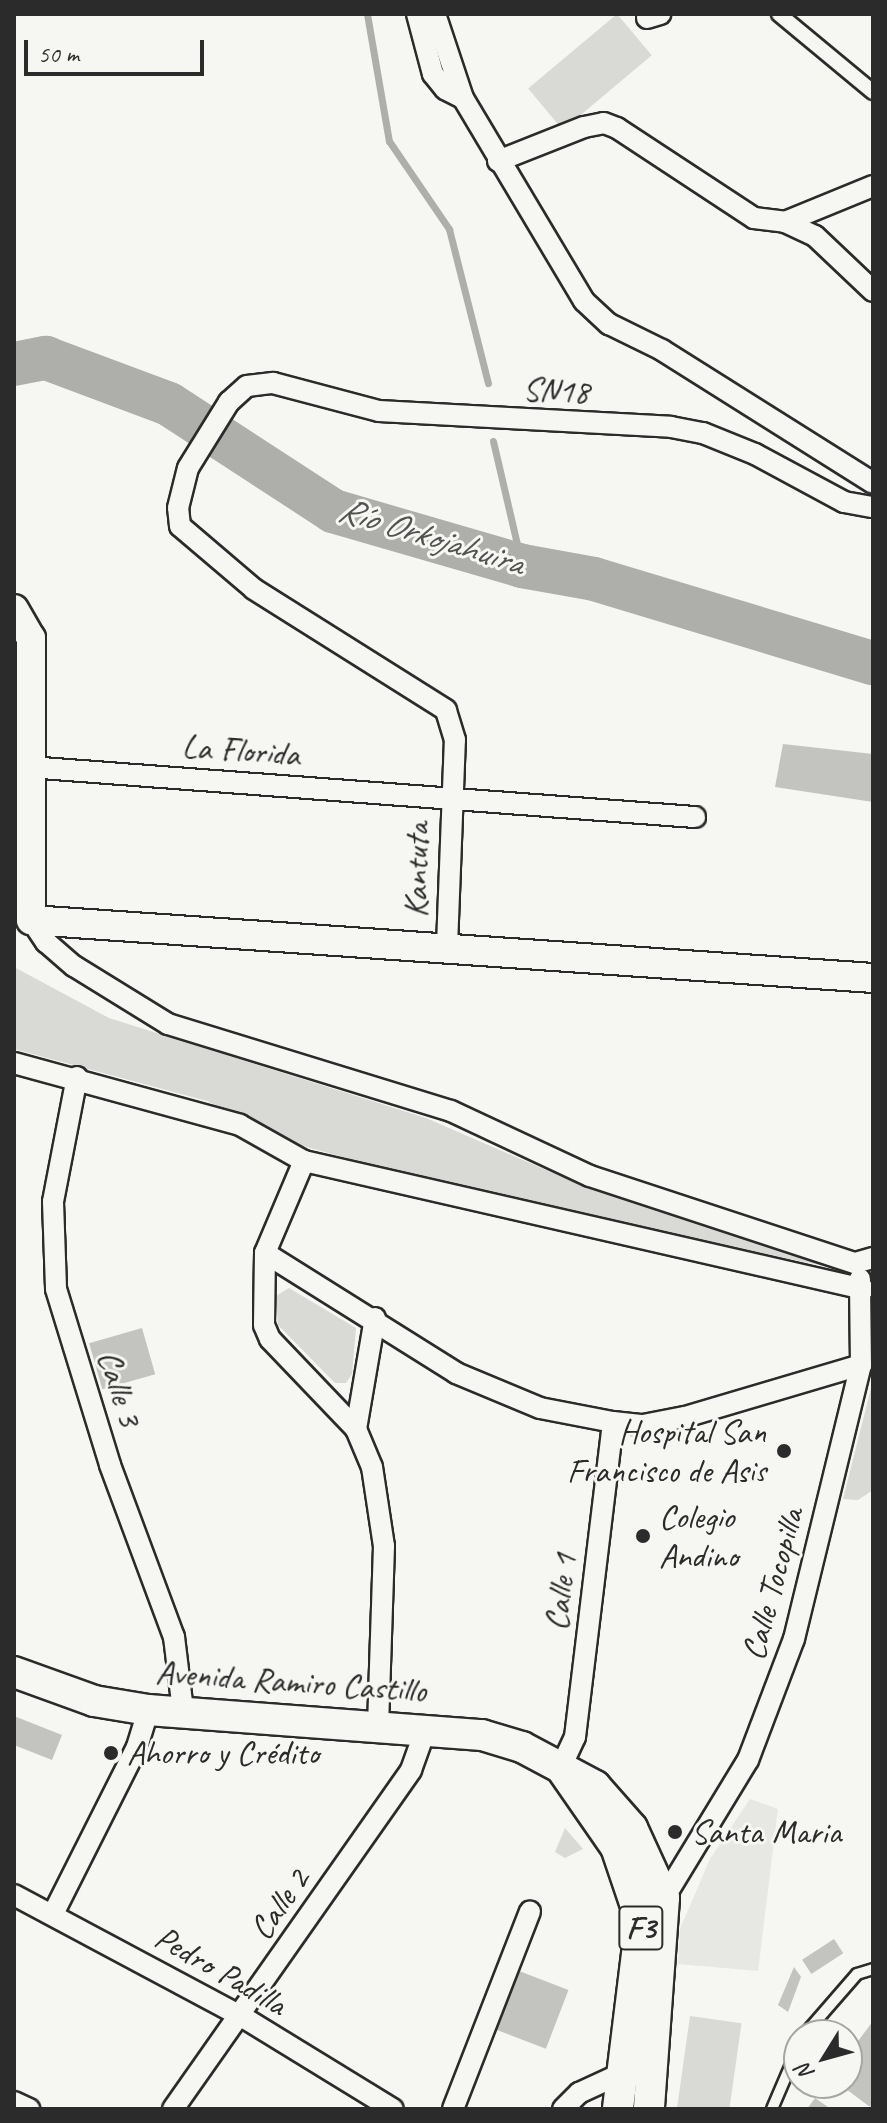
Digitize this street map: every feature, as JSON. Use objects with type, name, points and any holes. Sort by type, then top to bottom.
[{"type":"main road","points":[[14,609],[31,638],[22,922],[447,946],[873,978]]},
{"type":"main road","name":"Avenida Ramiro Castillo","points":[[14,1672],[94,1701],[148,1710],[183,1710],[378,1728],[426,1728],[482,1735],[561,1767],[595,1786],[622,1815],[664,1898]]},
{"type":"main road","name":"F3","points":[[561,1767],[616,1847],[641,1921],[633,2076],[649,2109]]},
{"type":"main road","name":"F3","points":[[618,2109],[633,2076],[664,1898]]},
{"type":"street","points":[[417,14],[433,74],[445,89],[463,98]]},
{"type":"street","points":[[435,14],[463,98],[575,288],[609,324],[662,350],[873,483]]},
{"type":"street","points":[[779,14],[873,92]]},
{"type":"street","points":[[498,161],[604,123],[639,137],[754,218],[785,222],[815,236],[873,291]]},
{"type":"street","points":[[785,222],[873,186]]},
{"type":"street","name":"SN18","points":[[229,402],[247,386],[273,383],[379,411],[671,427],[729,443],[844,502],[873,507]]},
{"type":"street","name":"Kantuta","points":[[229,402],[188,468],[178,508],[180,526],[191,538],[327,639],[416,687],[446,710],[455,740],[450,796],[447,946]]},
{"type":"street","name":"La Florida","points":[[28,767],[450,796],[695,817]]},
{"type":"street","points":[[22,922],[74,966],[168,1024],[451,1111],[590,1176],[864,1261]]},
{"type":"street","points":[[14,1063],[77,1077],[240,1125],[304,1161],[864,1289]]},
{"type":"street","name":"Calle 3","points":[[77,1077],[53,1202],[56,1289],[110,1465],[174,1637],[183,1710]]},
{"type":"street","points":[[304,1161],[265,1253],[263,1307],[270,1339],[356,1429],[372,1467],[384,1546],[378,1728]]},
{"type":"street","points":[[265,1253],[294,1275],[375,1318],[456,1373],[540,1408],[613,1422],[643,1425],[685,1417],[861,1365]]},
{"type":"street","name":"Calle Tocopilla","points":[[664,1898],[720,1810],[765,1722],[794,1639],[861,1365],[864,1261]]},
{"type":"street","points":[[356,1429],[375,1318]]},
{"type":"street","name":"Calle 1","points":[[561,1767],[575,1737],[613,1422]]},
{"type":"street","points":[[54,1912],[137,1747],[148,1710]]},
{"type":"street","name":"Calle 2","points":[[173,2109],[411,1770],[426,1728]]},
{"type":"street","name":"Pedro Padilla","points":[[14,1895],[54,1912],[241,2016],[393,2109]]},
{"type":"street","points":[[453,2109],[530,1912]]},
{"type":"street","points":[[563,2109],[579,2093],[633,2076]]},
{"type":"street","points":[[14,2102],[29,2109]]},
{"type":"lane","points":[[818,2019],[857,1974],[873,1969]]},
{"type":"lane","points":[[772,2109],[783,2083]]},
{"type":"shaded area","points":[[617,14],[652,55],[563,130],[528,89]]},
{"type":"shaded area","points":[[14,967],[109,1018],[426,1118],[562,1177],[772,1241],[824,1266],[469,1192],[285,1141],[207,1101],[14,1049]]},
{"type":"shaded area","points":[[289,1288],[356,1328],[352,1374],[346,1383],[335,1383],[278,1325],[276,1296]]},
{"type":"shaded area","points":[[873,1380],[873,1490],[858,1500],[843,1499]]},
{"type":"shaded area","points":[[750,1799],[778,1809],[758,1971],[678,1964],[680,1929],[710,1859]]},
{"type":"shaded area","points":[[565,1828],[583,1849],[565,1858],[555,1852]]},
{"type":"shaded area","points":[[690,2016],[741,2023],[729,2109],[677,2107]]},
{"type":"building","points":[[783,744],[873,754],[873,802],[775,787]]},
{"type":"building","points":[[142,1328],[155,1374],[102,1389],[89,1343]]},
{"type":"building","points":[[14,1716],[62,1735],[52,1760],[14,1745]]},
{"type":"building","points":[[834,1939],[843,1953],[811,1974],[802,1960]]},
{"type":"building","points":[[794,1967],[801,1977],[788,2012],[778,2005]]},
{"type":"building","points":[[519,1971],[568,1990],[546,2049],[496,2030]]},
{"type":"building","points":[[873,2021],[873,2103],[870,2107],[859,2099],[863,2099],[863,2034]]},
{"type":"building","points":[[816,2099],[831,2109],[807,2109]]},
{"type":"waterway","points":[[367,14],[389,141],[449,229],[488,383]]},
{"type":"waterway","name":"Río Orkojahuira","points":[[14,364],[46,358],[169,404],[333,511],[522,566],[594,579],[873,663]]},
{"type":"waterway","points":[[493,441],[522,566]]},
{"type":"place","name":"Hospital San Francisco de Asis","points":[[784,1451]]},
{"type":"place","name":"Colegio Andino","points":[[643,1536]]},
{"type":"place","name":"Ahorro y Crédito","points":[[111,1753]]},
{"type":"place","name":"Santa Maria","points":[[675,1832]]}]
